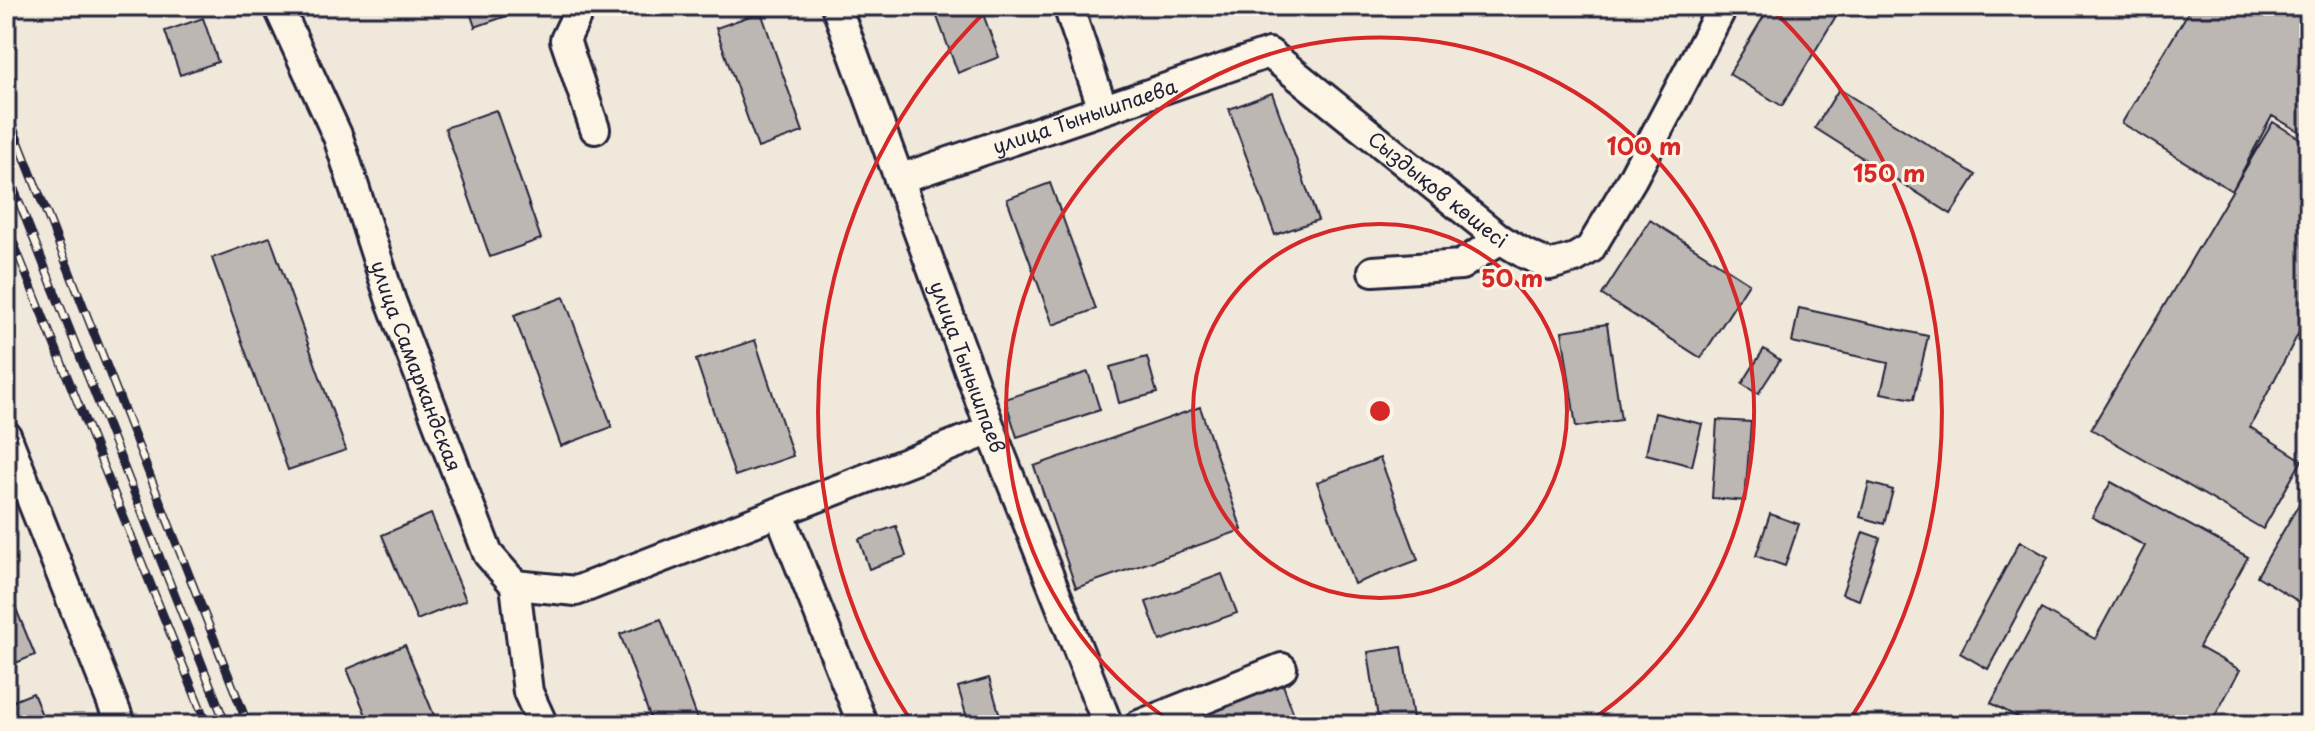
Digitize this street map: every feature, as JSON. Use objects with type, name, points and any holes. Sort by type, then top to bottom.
[{"type":"street","name":"улица Самаркандская","points":[[278,6],[338,137],[391,301],[488,554],[515,585]]},
{"type":"street","points":[[581,6],[565,40],[595,129]]},
{"type":"street","name":"улица Тынышпаев","points":[[836,6],[991,430],[1108,725]]},
{"type":"street","points":[[1068,6],[1103,109]]},
{"type":"street","name":"Сыздықов көшесі","points":[[1269,53],[1500,239],[1550,265],[1575,258],[1590,249],[1632,179],[1723,6]]},
{"type":"street","name":"улица Тынышпаева","points":[[899,179],[1269,53]]},
{"type":"street","points":[[1373,271],[1461,265],[1500,239]]},
{"type":"street","points":[[543,725],[528,692],[515,585],[576,591],[991,430]]},
{"type":"street","points":[[6,435],[121,725]]},
{"type":"street","points":[[779,512],[863,725]]},
{"type":"street","points":[[1139,725],[1282,668]]},
{"type":"building","points":[[468,6],[510,6],[512,14],[475,27]]},
{"type":"building","points":[[933,6],[980,6],[999,57],[958,73]]},
{"type":"building","points":[[1770,6],[1842,6],[1782,106],[1729,74]]},
{"type":"building","points":[[2192,6],[2309,6],[2309,137],[2272,116],[2232,191],[2122,123]]},
{"type":"building","points":[[761,12],[803,132],[758,148],[716,28]]},
{"type":"building","points":[[203,18],[218,62],[180,75],[165,31]]},
{"type":"building","points":[[1839,89],[1976,175],[1951,214],[1815,128]]},
{"type":"building","points":[[1272,93],[1318,220],[1275,235],[1229,109]]},
{"type":"building","points":[[496,110],[541,239],[490,257],[445,128]]},
{"type":"building","points":[[2273,122],[2309,144],[2309,313],[2250,427],[2302,460],[2263,529],[2091,429]]},
{"type":"building","points":[[1050,183],[1096,309],[1053,325],[1007,199]]},
{"type":"building","points":[[1650,220],[1749,283],[1701,358],[1602,295]]},
{"type":"building","points":[[270,237],[346,450],[288,470],[212,258]]},
{"type":"building","points":[[564,297],[612,427],[561,446],[514,315]]},
{"type":"building","points":[[1799,308],[1928,336],[1914,399],[1881,393],[1888,363],[1792,342]]},
{"type":"building","points":[[1607,324],[1621,420],[1576,427],[1562,331]]},
{"type":"building","points":[[755,340],[793,456],[735,476],[696,360]]},
{"type":"building","points":[[1764,349],[1780,360],[1758,394],[1742,384]]},
{"type":"building","points":[[1147,357],[1157,393],[1119,403],[1110,367]]},
{"type":"building","points":[[1088,372],[1100,410],[1017,437],[1005,399]]},
{"type":"building","points":[[1200,407],[1242,530],[1076,588],[1034,466]]},
{"type":"building","points":[[1655,413],[1702,424],[1692,466],[1646,454]]},
{"type":"building","points":[[1717,420],[1751,422],[1745,501],[1712,498]]},
{"type":"building","points":[[1380,458],[1418,560],[1354,584],[1317,482]]},
{"type":"building","points":[[2111,482],[2248,557],[2199,647],[2240,670],[2210,725],[2032,725],[1991,703],[2041,609],[2095,639],[2145,546],[2092,517]]},
{"type":"building","points":[[1869,483],[1893,490],[1884,524],[1860,517]]},
{"type":"building","points":[[2309,487],[2309,582],[2298,601],[2257,576]]},
{"type":"building","points":[[431,514],[466,600],[417,620],[382,535]]},
{"type":"building","points":[[1770,514],[1799,524],[1785,566],[1756,556]]},
{"type":"building","points":[[896,526],[906,556],[869,569],[859,539]]},
{"type":"building","points":[[1863,532],[1880,538],[1859,600],[1842,594]]},
{"type":"building","points":[[2020,541],[2048,557],[1988,669],[1960,653]]},
{"type":"building","points":[[1222,574],[1237,613],[1160,641],[1146,602]]},
{"type":"building","points":[[14,604],[35,655],[6,667],[6,607]]},
{"type":"building","points":[[661,619],[700,725],[653,725],[620,634]]},
{"type":"building","points":[[405,645],[436,720],[425,725],[370,725],[347,669]]},
{"type":"building","points":[[1402,647],[1414,725],[1379,725],[1368,652]]},
{"type":"building","points":[[989,678],[1000,716],[969,725],[958,687]]},
{"type":"building","points":[[1282,682],[1296,720],[1283,725],[1203,725],[1199,714]]},
{"type":"building","points":[[33,693],[46,725],[9,725],[6,704]]},
{"type":"railway","points":[[6,110],[248,725]]},
{"type":"railway","points":[[6,169],[226,725]]},
{"type":"railway","points":[[6,224],[207,725]]}]
